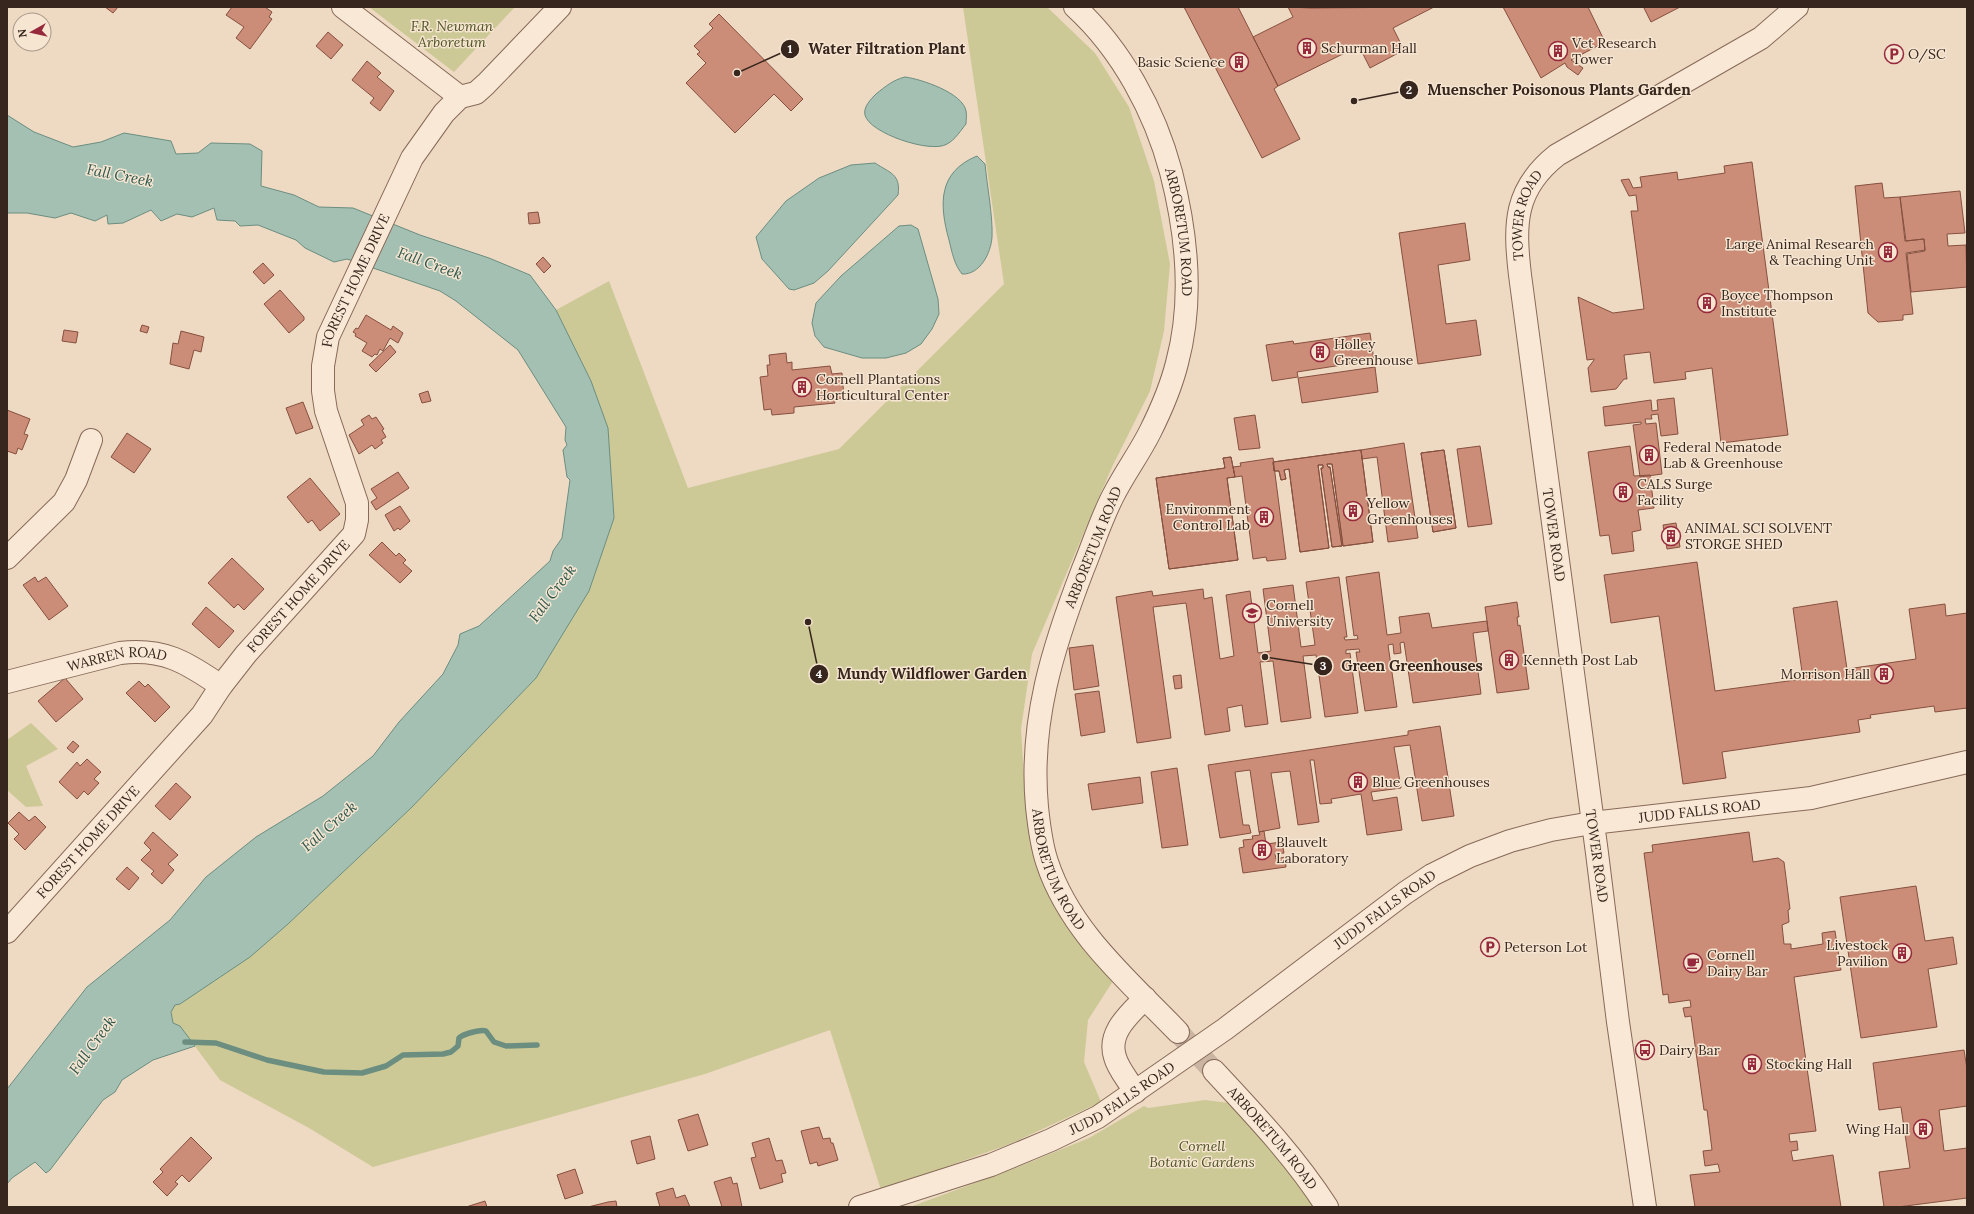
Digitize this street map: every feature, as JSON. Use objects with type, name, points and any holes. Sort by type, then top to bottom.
[{"type":"street","points":[[343,7],[460,98]]},
{"type":"street","name":"FOREST HOME DRIVE","points":[[7,932],[202,715],[221,686],[246,654],[354,534],[357,520],[357,503],[326,411],[323,366],[328,337],[412,158],[426,136],[444,113],[460,98],[476,92],[486,84],[560,7]]},
{"type":"street","name":"ARBORETUM ROAD","points":[[1075,7],[1106,42],[1129,74],[1152,116],[1166,156],[1177,198],[1185,249],[1186,299],[1183,331],[1177,363],[1167,394],[1150,433],[1120,481],[1106,510],[1065,616],[1050,664],[1040,707],[1036,750],[1036,794],[1040,838],[1047,862],[1068,908],[1081,928],[1096,948],[1178,1032]]},
{"type":"street","name":"TOWER ROAD","points":[[1644,1207],[1618,1022],[1520,275],[1516,233],[1518,212],[1525,194],[1538,173],[1557,155],[1761,38],[1797,7]]},
{"type":"street","points":[[7,558],[64,502],[76,480],[91,440]]},
{"type":"street","name":"WARREN ROAD","points":[[7,682],[120,653],[136,651],[157,652],[177,658],[221,686]]},
{"type":"street","name":"JUDD FALLS ROAD","points":[[860,1207],[991,1165],[1051,1140],[1098,1117],[1225,1029],[1405,893],[1432,875],[1470,856],[1510,841],[1551,830],[1592,823],[1811,798],[1967,762]]},
{"type":"street","points":[[1135,1092],[1115,1058],[1113,1046],[1115,1035],[1120,1024],[1145,998]]},
{"type":"street","name":"ARBORETUM ROAD","points":[[1214,1072],[1282,1145],[1311,1182],[1327,1207]]},
{"type":"green space","name":"F.R. Newman Arboretum","points":[[369,7],[515,7],[454,72]]},
{"type":"green space","points":[[963,7],[1047,7],[1095,53],[1129,107],[1154,181],[1170,264],[1164,331],[1150,391],[1112,467],[1032,654],[1021,729],[1026,810],[1038,870],[1075,937],[1113,981],[1088,1020],[1084,1062],[1101,1102],[1010,1144],[881,1190],[830,1030],[705,1074],[373,1167],[309,1128],[220,1080],[180,1026],[173,1023],[171,1012],[175,1004],[288,924],[411,808],[536,678],[589,591],[614,518],[591,381],[556,310],[609,281],[688,488],[839,449],[1004,284]]},
{"type":"green space","points":[[31,723],[58,749],[26,766],[43,806],[26,807],[7,790],[7,740]]},
{"type":"green space","name":"Cornell Botanic Gardens","points":[[1205,1100],[1229,1103],[1287,1169],[1314,1207],[910,1207],[1018,1167],[1089,1138],[1144,1106],[1148,1108]]},
{"type":"water","points":[[905,77],[940,88],[950,93],[963,104],[966,113],[966,124],[947,144],[928,146],[915,144],[888,135],[877,129],[869,122],[865,115],[865,109],[870,101],[876,94],[890,84]]},
{"type":"water","name":"Fall Creek","points":[[7,115],[34,132],[73,147],[101,142],[124,133],[171,141],[176,154],[198,153],[211,143],[250,144],[262,151],[261,186],[294,195],[319,207],[353,208],[420,235],[489,258],[530,275],[556,310],[591,381],[608,428],[614,518],[589,591],[536,678],[411,808],[288,924],[250,957],[180,1004],[175,1005],[171,1012],[173,1023],[180,1026],[195,1046],[153,1060],[122,1080],[115,1092],[103,1100],[50,1170],[46,1173],[35,1162],[12,1178],[7,1184],[7,1089],[87,987],[170,920],[206,877],[256,837],[323,796],[373,756],[399,722],[443,674],[458,645],[460,634],[479,626],[550,561],[553,551],[562,538],[570,480],[567,477],[563,450],[567,445],[565,440],[566,427],[518,350],[456,301],[440,291],[347,259],[334,262],[305,248],[296,240],[258,225],[240,226],[235,221],[217,220],[214,208],[192,217],[177,214],[161,221],[151,210],[123,223],[108,224],[107,215],[95,221],[71,213],[55,218],[27,213],[7,213]]},
{"type":"water","points":[[977,156],[985,164],[991,211],[992,237],[987,256],[979,267],[974,271],[962,274],[952,253],[946,227],[943,202],[948,180],[964,163]]},
{"type":"water","points":[[875,163],[890,172],[896,178],[898,183],[898,195],[828,271],[814,283],[794,290],[789,289],[762,259],[756,237],[786,201],[819,178],[851,165]]},
{"type":"water","points":[[911,225],[918,229],[938,299],[939,314],[932,329],[921,344],[906,353],[886,358],[862,358],[824,347],[815,336],[812,323],[816,303],[841,276],[899,226]]},
{"type":"building","points":[[105,7],[118,7],[113,13]]},
{"type":"building","points":[[232,7],[265,7],[272,12],[269,17],[272,19],[250,49],[236,38],[244,27],[226,15]]},
{"type":"building","name":"Basic Science","points":[[1184,7],[1238,7],[1278,86],[1274,89],[1300,139],[1262,158]]},
{"type":"building","name":"Schurman Hall","points":[[1288,7],[1434,7],[1393,28],[1404,50],[1370,68],[1359,46],[1278,86],[1253,37],[1293,17]]},
{"type":"building","name":"Vet Research Tower","points":[[1503,7],[1588,7],[1605,42],[1571,60],[1583,68],[1578,75],[1567,67],[1565,63],[1541,78]]},
{"type":"building","points":[[1680,7],[1651,22],[1644,8]]},
{"type":"building","points":[[719,14],[803,99],[791,111],[774,94],[735,133],[686,83],[706,63],[697,54],[700,52],[694,46],[713,28],[709,24]]},
{"type":"building","points":[[328,32],[343,45],[331,59],[316,46]]},
{"type":"building","points":[[367,61],[381,73],[377,77],[394,91],[380,111],[370,103],[374,98],[352,80]]},
{"type":"building","name":"Boyce Thompson Institute","points":[[1752,162],[1788,435],[1721,443],[1712,368],[1685,372],[1686,379],[1654,383],[1650,352],[1624,355],[1627,379],[1624,379],[1616,389],[1591,392],[1588,368],[1594,359],[1587,360],[1578,297],[1613,313],[1644,309],[1631,211],[1638,211],[1636,195],[1629,196],[1621,180],[1629,179],[1633,188],[1642,187],[1640,177],[1677,172],[1678,180],[1725,173],[1724,166]]},
{"type":"building","name":"Large Animal Research & Teaching Unit","points":[[1882,183],[1884,198],[1900,197],[1905,241],[1924,239],[1925,250],[1906,253],[1913,314],[1903,315],[1903,320],[1878,322],[1868,313],[1855,186]]},
{"type":"building","points":[[1960,191],[1965,233],[1947,234],[1948,246],[1966,245],[1967,287],[1911,292],[1907,254],[1925,251],[1924,239],[1906,241],[1900,197]]},
{"type":"building","points":[[538,212],[540,223],[529,224],[528,213]]},
{"type":"building","points":[[1465,223],[1470,260],[1438,265],[1446,324],[1476,320],[1481,355],[1418,364],[1399,233]]},
{"type":"building","points":[[543,257],[551,266],[544,273],[536,264]]},
{"type":"building","points":[[263,263],[274,275],[264,284],[253,272]]},
{"type":"building","points":[[280,290],[304,317],[304,320],[289,333],[264,304]]},
{"type":"building","points":[[366,315],[391,330],[393,326],[403,333],[398,343],[390,338],[383,351],[380,349],[377,355],[375,354],[372,357],[362,351],[367,343],[355,336],[356,334],[353,332],[356,328],[358,329]]},
{"type":"building","points":[[142,325],[149,327],[147,333],[140,331]]},
{"type":"building","points":[[64,330],[78,332],[76,343],[62,341]]},
{"type":"building","points":[[181,331],[204,337],[201,352],[194,350],[189,369],[170,364],[173,343],[178,344]]},
{"type":"building","name":"Holley Greenhouse","points":[[1370,333],[1374,360],[1297,372],[1298,377],[1272,381],[1266,345],[1293,341],[1294,344]]},
{"type":"building","points":[[390,345],[396,352],[376,372],[369,365]]},
{"type":"building","name":"Cornell Plantations Horticultural Center","points":[[786,353],[787,363],[792,362],[792,370],[830,366],[832,374],[842,373],[844,398],[834,399],[835,403],[794,407],[794,413],[772,415],[771,409],[764,410],[760,377],[768,376],[767,365],[770,365],[769,355]]},
{"type":"building","name":"Holley Greenhouse","points":[[1375,367],[1378,392],[1302,403],[1298,378]]},
{"type":"building","points":[[428,391],[431,401],[422,403],[419,394]]},
{"type":"building","name":"Federal Nematode Lab & Greenhouse","points":[[1674,398],[1678,434],[1661,436],[1658,414],[1651,415],[1652,419],[1645,419],[1646,424],[1656,423],[1662,474],[1640,477],[1633,425],[1641,424],[1641,422],[1605,426],[1603,407],[1651,400],[1652,411],[1658,410],[1657,400]]},
{"type":"building","points":[[303,402],[313,428],[296,434],[286,408]]},
{"type":"building","points":[[7,410],[30,419],[24,434],[28,435],[22,450],[18,448],[16,454],[7,451]]},
{"type":"building","points":[[369,415],[372,419],[376,417],[384,429],[382,430],[386,437],[381,440],[383,443],[375,449],[372,445],[359,454],[349,435],[364,425],[361,420]]},
{"type":"building","points":[[1255,415],[1260,448],[1239,450],[1234,418]]},
{"type":"building","points":[[127,433],[151,449],[134,473],[111,457]]},
{"type":"building","points":[[1404,443],[1418,538],[1388,542],[1377,457],[1362,459],[1361,450]]},
{"type":"building","name":"Yellow Greenhouses","points":[[1480,446],[1492,524],[1468,527],[1457,449]]},
{"type":"building","name":"CALS Surge Facility","points":[[1630,446],[1634,476],[1650,475],[1654,508],[1638,510],[1641,530],[1632,532],[1634,551],[1612,554],[1609,535],[1600,536],[1588,452]]},
{"type":"building","name":"Yellow Greenhouses","points":[[1361,450],[1373,542],[1343,546],[1332,464],[1327,464],[1328,467],[1330,467],[1342,546],[1332,547],[1321,468],[1323,468],[1323,465],[1318,465],[1329,548],[1300,552],[1289,469],[1284,470],[1286,479],[1281,480],[1279,471],[1274,471],[1273,462]]},
{"type":"building","name":"Yellow Greenhouses","points":[[1361,450],[1373,542],[1343,546],[1332,464],[1327,464],[1328,467],[1330,467],[1342,546],[1332,547],[1321,468],[1323,468],[1323,465],[1318,465],[1329,548],[1300,552],[1289,469],[1284,470],[1286,479],[1281,480],[1279,471],[1274,471],[1273,462]]},
{"type":"building","name":"Yellow Greenhouses","points":[[1444,450],[1456,528],[1433,532],[1421,453]]},
{"type":"building","name":"Yellow Greenhouses","points":[[1444,450],[1456,528],[1433,532],[1421,453]]},
{"type":"building","points":[[1231,457],[1235,477],[1227,478],[1238,560],[1169,569],[1156,478],[1225,468],[1223,458]]},
{"type":"building","points":[[1231,457],[1235,477],[1227,478],[1238,560],[1169,569],[1156,478],[1225,468],[1223,458]]},
{"type":"building","name":"Environment Control Lab","points":[[1273,458],[1286,559],[1267,561],[1266,557],[1253,559],[1242,476],[1235,477],[1233,467],[1241,466],[1240,463]]},
{"type":"building","points":[[398,472],[409,488],[376,510],[371,502],[377,498],[371,489]]},
{"type":"building","points":[[310,478],[340,514],[320,531],[312,520],[308,523],[287,497]]},
{"type":"building","points":[[400,506],[410,521],[400,530],[398,528],[394,531],[385,515]]},
{"type":"building","name":"ANIMAL SCI SOLVENT STORGE SHED","points":[[1676,523],[1680,547],[1667,549],[1663,525]]},
{"type":"building","points":[[382,542],[396,556],[399,553],[406,560],[403,563],[412,571],[400,583],[369,555]]},
{"type":"building","points":[[232,558],[264,589],[244,610],[238,604],[234,608],[208,583]]},
{"type":"building","name":"Morrison Hall","points":[[1697,562],[1715,691],[1803,679],[1793,608],[1837,601],[1847,669],[1916,659],[1909,609],[1945,604],[1946,616],[1967,613],[1967,708],[1935,712],[1934,706],[1870,715],[1871,718],[1858,720],[1860,732],[1722,752],[1726,778],[1683,784],[1659,616],[1611,623],[1604,575]]},
{"type":"building","points":[[1379,572],[1387,635],[1401,633],[1399,617],[1429,613],[1432,628],[1487,621],[1488,631],[1473,633],[1481,694],[1413,703],[1404,642],[1400,643],[1401,653],[1394,654],[1393,644],[1388,645],[1397,707],[1365,711],[1356,652],[1360,652],[1359,649],[1346,650],[1346,654],[1350,653],[1358,713],[1325,717],[1316,655],[1303,656],[1311,718],[1281,722],[1273,661],[1260,662],[1268,724],[1245,727],[1242,705],[1227,708],[1230,731],[1205,735],[1186,603],[1153,607],[1171,738],[1137,743],[1116,597],[1152,591],[1153,596],[1203,589],[1204,599],[1212,597],[1220,659],[1234,656],[1226,595],[1250,591],[1258,653],[1271,651],[1263,589],[1293,585],[1301,647],[1315,645],[1306,582],[1339,577],[1347,637],[1344,637],[1345,640],[1358,639],[1357,635],[1354,636],[1346,577]]},
{"type":"building","points":[[35,577],[38,582],[46,577],[68,606],[49,620],[23,585]]},
{"type":"building","name":"Kenneth Post Lab","points":[[1517,602],[1519,617],[1517,617],[1518,626],[1520,625],[1529,689],[1497,693],[1485,607]]},
{"type":"building","points":[[206,607],[234,631],[219,648],[192,624]]},
{"type":"building","points":[[1093,645],[1099,686],[1074,690],[1069,648]]},
{"type":"building","points":[[1181,675],[1182,688],[1175,689],[1173,676]]},
{"type":"building","points":[[65,678],[83,699],[56,722],[38,701]]},
{"type":"building","points":[[139,681],[145,687],[148,684],[170,707],[155,722],[126,693]]},
{"type":"building","points":[[1099,691],[1105,732],[1081,736],[1075,694]]},
{"type":"building","name":"Blue Greenhouses","points":[[1440,726],[1454,816],[1422,821],[1410,745],[1394,747],[1401,788],[1371,792],[1373,801],[1397,797],[1402,830],[1367,835],[1361,794],[1331,799],[1332,803],[1320,804],[1314,760],[1310,760],[1319,822],[1298,825],[1290,771],[1271,773],[1280,828],[1259,832],[1250,770],[1235,772],[1243,825],[1249,825],[1251,833],[1220,838],[1208,765],[1408,735],[1408,731]]},
{"type":"building","points":[[73,741],[79,746],[73,753],[67,748]]},
{"type":"building","points":[[87,759],[101,772],[94,779],[99,783],[88,795],[84,791],[77,799],[59,782],[77,762],[80,766]]},
{"type":"building","points":[[1177,768],[1188,845],[1162,848],[1151,772]]},
{"type":"building","points":[[1140,777],[1143,803],[1092,810],[1088,784]]},
{"type":"building","points":[[176,783],[191,797],[170,820],[155,806]]},
{"type":"building","points":[[19,812],[29,821],[35,816],[46,827],[25,850],[14,839],[19,834],[8,823]]},
{"type":"building","name":"Blauvelt Laboratory","points":[[1264,831],[1266,844],[1282,842],[1284,853],[1275,854],[1276,859],[1285,857],[1286,867],[1243,873],[1239,848],[1244,847],[1243,840],[1253,839],[1252,836],[1260,835],[1259,832]]},
{"type":"building","points":[[153,832],[178,855],[168,864],[174,870],[162,884],[151,874],[154,871],[141,860],[151,850],[144,843]]},
{"type":"building","name":"Stocking Hall","points":[[1749,832],[1753,862],[1778,858],[1784,862],[1790,909],[1788,910],[1789,922],[1782,925],[1784,944],[1791,944],[1791,949],[1823,944],[1822,933],[1835,931],[1841,970],[1794,977],[1816,1131],[1789,1134],[1790,1142],[1797,1141],[1798,1150],[1791,1151],[1793,1161],[1833,1155],[1841,1207],[1695,1207],[1690,1175],[1720,1172],[1718,1164],[1705,1166],[1703,1151],[1712,1150],[1707,1110],[1704,1110],[1691,1016],[1685,1017],[1683,1008],[1691,1007],[1690,1000],[1669,1003],[1668,994],[1663,995],[1644,853],[1653,852],[1652,845]]},
{"type":"building","points":[[127,867],[139,878],[129,890],[116,879]]},
{"type":"building","name":"Livestock Pavilion","points":[[1916,886],[1925,941],[1953,937],[1957,964],[1928,969],[1937,1027],[1861,1038],[1840,897]]},
{"type":"building","name":"Wing Hall","points":[[1964,1050],[1967,1069],[1967,1106],[1939,1110],[1944,1151],[1967,1148],[1967,1198],[1898,1207],[1884,1207],[1879,1172],[1910,1168],[1901,1107],[1879,1110],[1873,1063]]},
{"type":"building","points":[[698,1114],[708,1145],[688,1151],[678,1120]]},
{"type":"building","points":[[819,1127],[823,1139],[830,1138],[831,1143],[833,1143],[838,1160],[818,1166],[817,1162],[810,1164],[801,1131]]},
{"type":"building","points":[[650,1136],[655,1159],[637,1164],[631,1141]]},
{"type":"building","points":[[191,1137],[212,1158],[189,1182],[182,1175],[175,1182],[178,1184],[167,1196],[153,1182],[163,1172],[160,1169]]},
{"type":"building","points":[[769,1138],[776,1161],[782,1160],[786,1173],[781,1174],[783,1182],[760,1189],[751,1158],[756,1157],[752,1143]]},
{"type":"building","points":[[575,1169],[583,1193],[565,1199],[557,1175]]},
{"type":"building","points":[[731,1177],[733,1184],[737,1183],[742,1207],[722,1207],[714,1182]]},
{"type":"building","points":[[673,1188],[676,1198],[685,1195],[690,1207],[660,1207],[656,1193]]},
{"type":"building","points":[[485,1201],[487,1207],[466,1207]]},
{"type":"building","points":[[616,1201],[617,1207],[588,1207],[608,1202]]},
{"type":"waterway","points":[[185,1042],[216,1043],[267,1060],[324,1072],[362,1073],[386,1066],[403,1055],[443,1054],[451,1052],[458,1046],[459,1038],[476,1031],[486,1031],[494,1042],[506,1046],[537,1045]]},
{"type":"tunnel","points":[[1178,1032],[1214,1071]]},
{"type":"place","name":"Schurman Hall","points":[[1307,48]]},
{"type":"place","name":"Vet Research Tower","points":[[1558,51]]},
{"type":"place","name":"O/SC","points":[[1894,54]]},
{"type":"place","name":"Basic Science","points":[[1239,62]]},
{"type":"place","name":"Water Filtration Plant","points":[[737,73]]},
{"type":"place","name":"Muenscher Poisonous Plants Garden","points":[[1354,101]]},
{"type":"place","name":"Large Animal Research & Teaching Unit","points":[[1888,252]]},
{"type":"place","name":"Boyce Thompson Institute","points":[[1707,303]]},
{"type":"place","name":"Holley Greenhouse","points":[[1320,352]]},
{"type":"place","name":"Cornell Plantations Horticultural Center","points":[[802,387]]},
{"type":"place","name":"Federal Nematode Lab & Greenhouse","points":[[1649,455]]},
{"type":"place","name":"CALS Surge Facility","points":[[1623,492]]},
{"type":"place","name":"Yellow Greenhouses","points":[[1353,511]]},
{"type":"place","name":"Environment Control Lab","points":[[1264,517]]},
{"type":"place","name":"ANIMAL SCI SOLVENT STORGE SHED","points":[[1671,536]]},
{"type":"place","name":"Cornell University","points":[[1252,613]]},
{"type":"place","name":"Mundy Wildflower Garden","points":[[808,622]]},
{"type":"place","name":"Green Greenhouses","points":[[1265,657]]},
{"type":"place","name":"Kenneth Post Lab","points":[[1509,660]]},
{"type":"place","name":"Morrison Hall","points":[[1884,674]]},
{"type":"place","name":"Blue Greenhouses","points":[[1358,782]]},
{"type":"place","name":"Blauvelt Laboratory","points":[[1262,850]]},
{"type":"place","name":"Peterson Lot","points":[[1490,947]]},
{"type":"place","name":"Livestock Pavilion","points":[[1902,953]]},
{"type":"place","name":"Cornell Dairy Bar","points":[[1693,963]]},
{"type":"place","name":"Dairy Bar","points":[[1645,1050]]},
{"type":"place","name":"Stocking Hall","points":[[1752,1064]]},
{"type":"place","name":"Wing Hall","points":[[1923,1129]]}]
